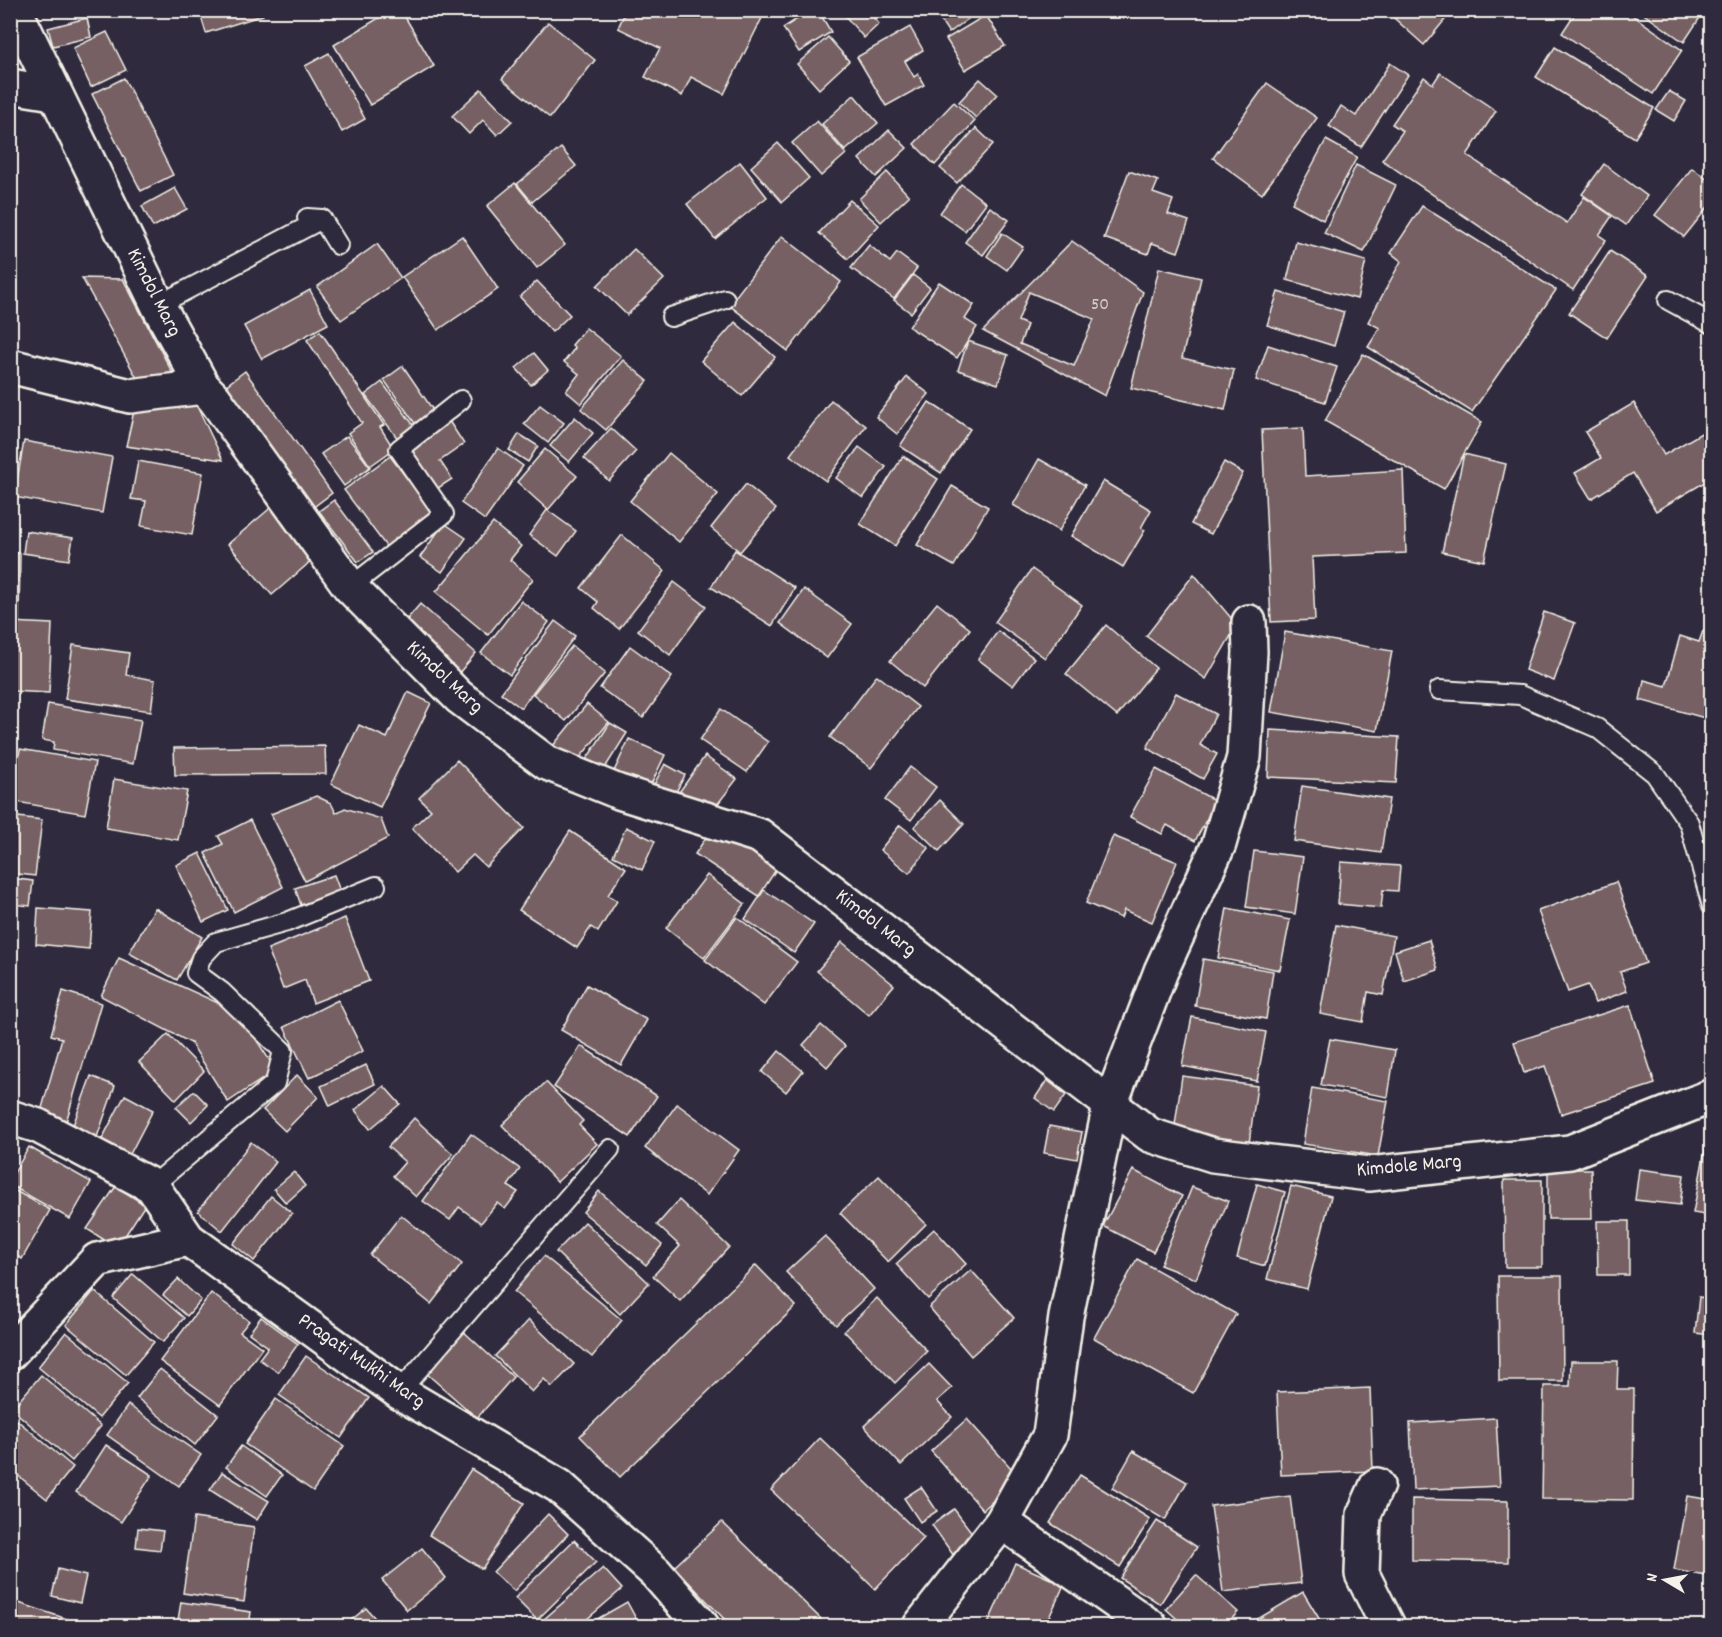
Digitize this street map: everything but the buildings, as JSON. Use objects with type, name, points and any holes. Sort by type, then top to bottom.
[{"type":"street","name":"Kimdol Marg","points":[[15,10],[53,93],[158,305],[203,387],[214,398],[350,587],[459,697],[548,764],[619,792],[760,836],[1110,1105]]},
{"type":"street","points":[[10,86],[53,93]]},
{"type":"street","points":[[10,366],[130,396],[203,387]]},
{"type":"street","points":[[920,1626],[1002,1522],[1050,1435],[1066,1317],[1110,1105],[1161,971],[1220,844],[1244,757],[1251,652],[1249,622]]},
{"type":"street","name":"Kimdole Marg","points":[[1110,1105],[1150,1134],[1213,1155],[1369,1174],[1570,1152],[1712,1096]]},
{"type":"street","name":"Pragati Mukhi Marg","points":[[10,1117],[38,1126],[153,1186],[188,1239],[399,1392],[559,1486],[656,1573],[702,1626]]},
{"type":"street","points":[[10,1353],[97,1260],[188,1239]]},
{"type":"street","points":[[1377,1485],[1364,1514],[1362,1574],[1388,1626]]},
{"type":"street","points":[[1002,1522],[1150,1626]]},
{"type":"lane","points":[[158,305],[314,218],[338,245]]},
{"type":"lane","points":[[671,317],[725,299]]},
{"type":"lane","points":[[1668,300],[1712,324]]},
{"type":"lane","points":[[350,587],[444,514],[399,449],[461,400]]},
{"type":"lane","points":[[1439,690],[1520,695],[1597,728],[1605,734],[1655,774],[1689,823],[1712,906]]},
{"type":"lane","points":[[153,1186],[275,1083],[281,1067],[283,1051],[222,992],[196,973],[201,958],[216,942],[287,922],[376,886]]},
{"type":"lane","points":[[399,1392],[610,1149]]}]
